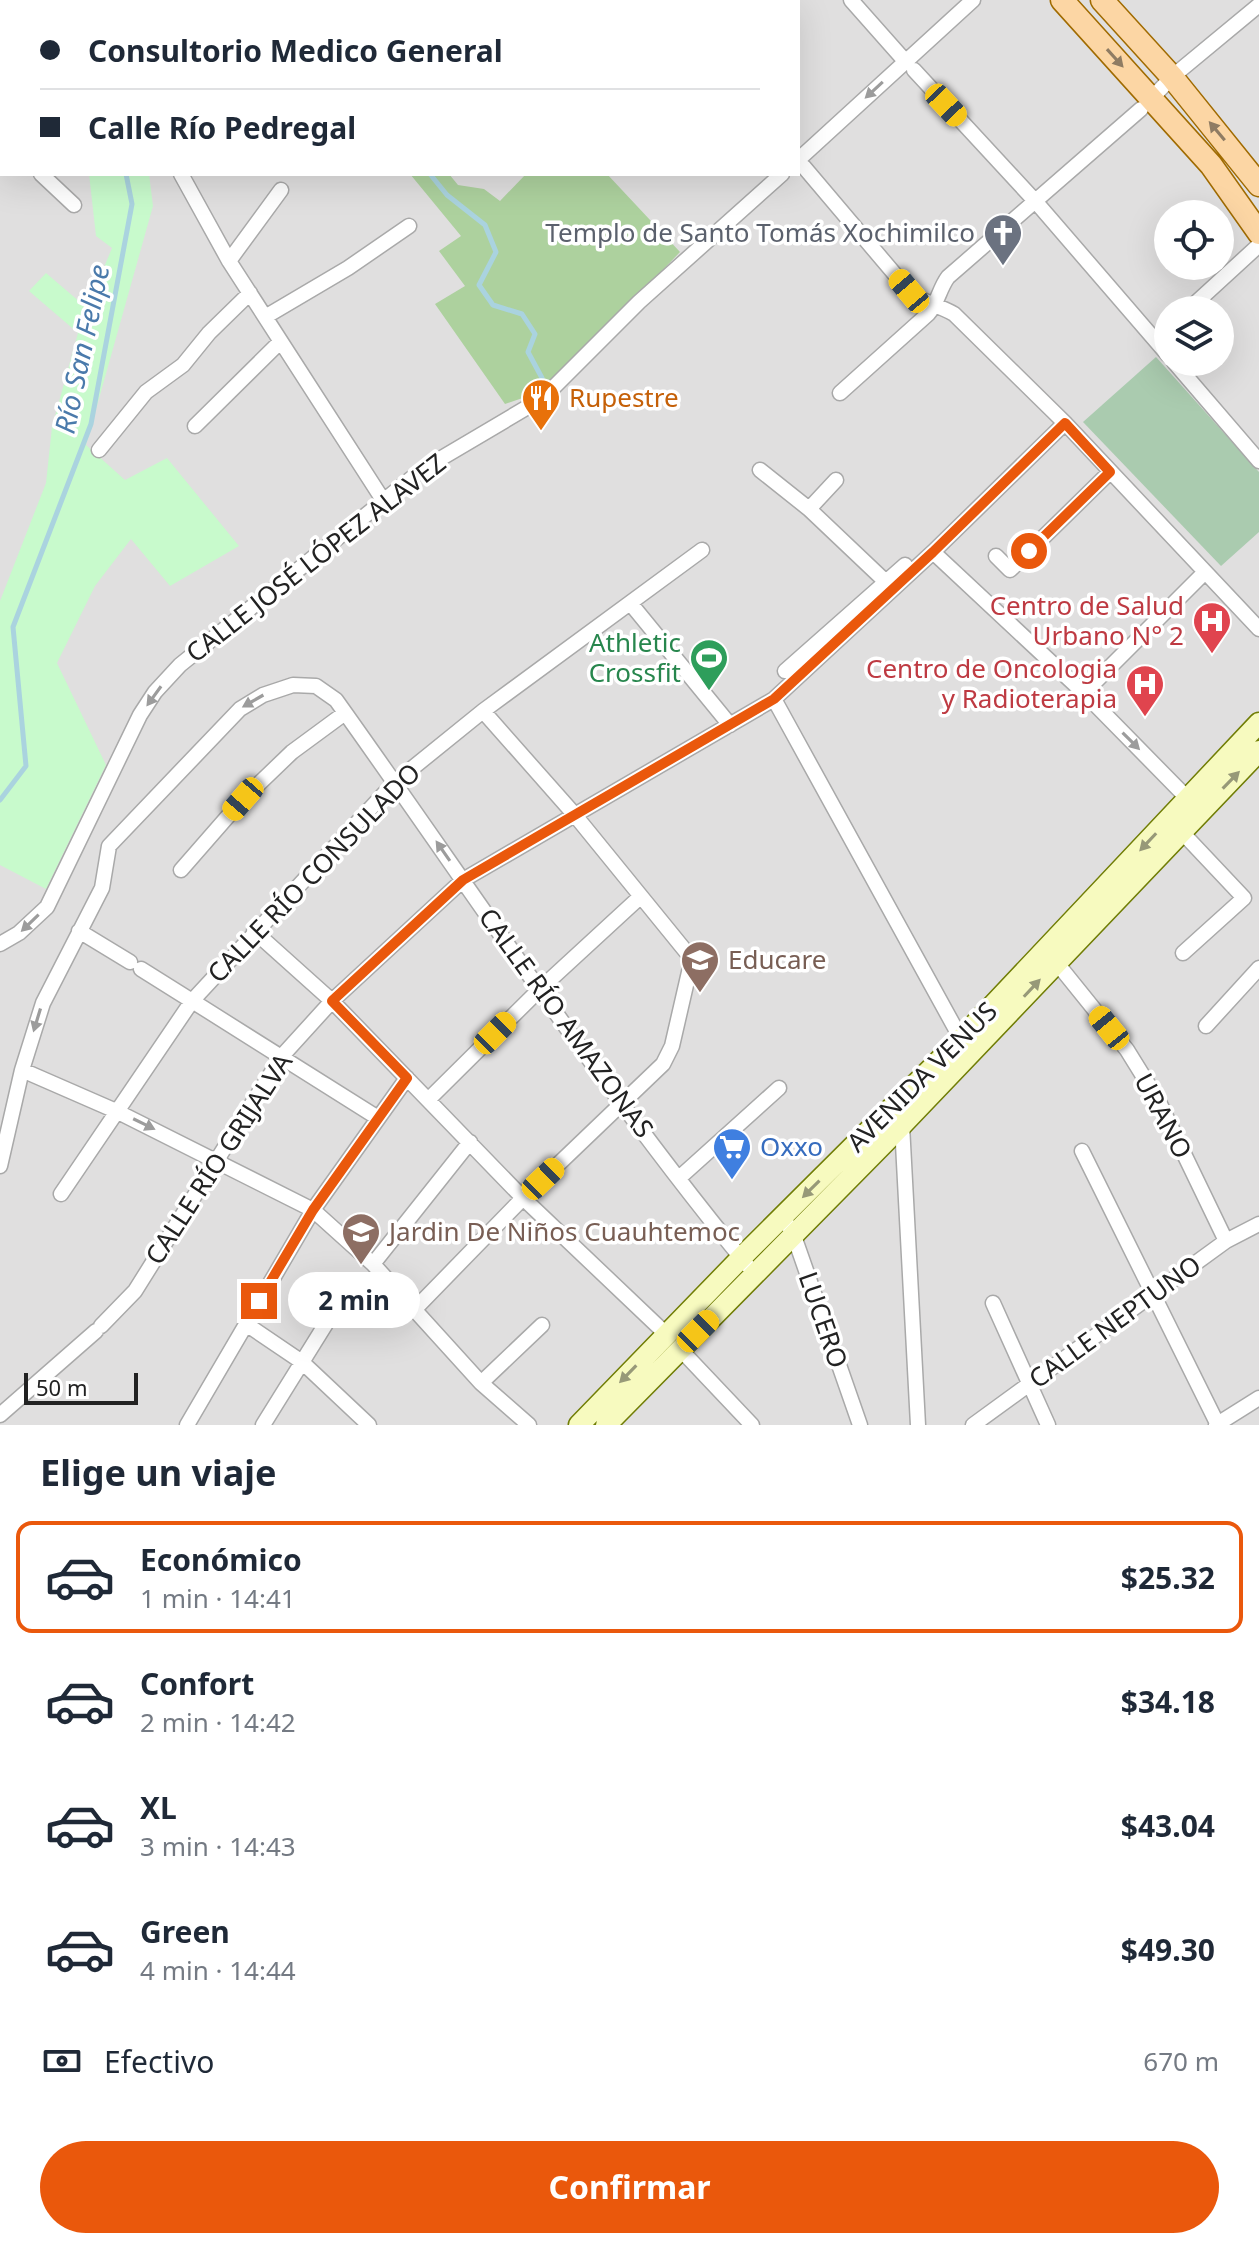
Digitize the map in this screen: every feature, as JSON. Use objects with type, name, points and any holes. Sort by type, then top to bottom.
[{"type":"main road","points":[[1062,0],[1146,103],[1211,165],[1259,233]]},
{"type":"main road","points":[[1102,0],[1172,77],[1259,185]]},
{"type":"main road","name":"AVENIDA VENUS","points":[[1194,806],[1259,723]]},
{"type":"main road","name":"AVENIDA VENUS","points":[[579,1425],[755,1275],[902,1125],[966,1046],[1175,825],[1259,751]]},
{"type":"main road","name":"AVENIDA VENUS","points":[[606,1425],[741,1258],[1056,962],[1175,825]]},
{"type":"street","points":[[851,0],[1036,202],[1154,339]]},
{"type":"street","points":[[973,0],[910,66],[801,164],[909,291],[923,302],[937,304],[954,314],[1065,423],[1259,629]]},
{"type":"street","points":[[840,393],[937,304],[941,286],[948,277],[1036,202],[1172,77],[1259,5]]},
{"type":"street","points":[[43,176],[74,205]]},
{"type":"street","points":[[182,176],[229,261],[383,500]]},
{"type":"street","name":"CALLE JOSÉ LÓPEZ ALAVEZ","points":[[0,944],[19,933],[47,907],[140,715],[180,665],[423,469],[543,398],[639,302],[780,176]]},
{"type":"street","points":[[229,261],[281,190]]},
{"type":"street","points":[[265,317],[348,268],[409,226]]},
{"type":"street","points":[[1203,296],[1259,245]]},
{"type":"street","points":[[99,450],[146,392],[183,365],[209,333],[250,293]]},
{"type":"street","points":[[195,426],[280,342]]},
{"type":"street","points":[[1186,376],[1259,461]]},
{"type":"street","points":[[785,671],[947,527],[961,525],[1065,423]]},
{"type":"street","points":[[760,470],[809,509],[886,582]]},
{"type":"street","points":[[996,556],[1010,570],[1110,472]]},
{"type":"street","points":[[809,509],[836,480]]},
{"type":"street","name":"CALLE RÍO GRIJALVA","points":[[0,1415],[135,1291],[282,1056],[332,1001],[463,880],[774,699],[961,525]]},
{"type":"street","name":"CALLE RÍO CONSULADO","points":[[61,1194],[116,1111],[195,1002],[254,931],[394,783],[483,711],[702,550]]},
{"type":"street","points":[[933,552],[1084,693],[1194,806]]},
{"type":"street","points":[[1084,693],[1205,572]]},
{"type":"street","points":[[631,604],[730,725]]},
{"type":"street","name":"CALLE RÍO AMAZONAS","points":[[109,846],[240,709],[263,695],[293,685],[316,686],[326,691],[345,713],[623,1103],[755,1275]]},
{"type":"street","points":[[774,699],[966,1046]]},
{"type":"street","points":[[413,1311],[523,1198],[663,1064],[672,1046],[692,959],[574,814],[483,711]]},
{"type":"street","points":[[181,870],[243,799],[292,752],[345,713]]},
{"type":"street","points":[[1175,825],[1244,898],[1183,953]]},
{"type":"street","points":[[0,1166],[22,1070],[43,1003],[102,888],[109,846],[82,837]]},
{"type":"street","points":[[428,1100],[540,989],[640,897]]},
{"type":"street","points":[[79,931],[378,1118]]},
{"type":"street","points":[[254,931],[332,1001],[523,1198],[673,1342],[752,1425]]},
{"type":"street","name":"URANO","points":[[1056,962],[1127,1050],[1158,1100],[1226,1241]]},
{"type":"street","points":[[1206,1026],[1259,968]]},
{"type":"street","points":[[22,1070],[216,1159],[313,1210],[373,1264],[481,1383],[529,1425]]},
{"type":"street","points":[[187,1425],[313,1210],[407,1078]]},
{"type":"street","points":[[679,1178],[779,1088]]},
{"type":"street","points":[[902,1125],[918,1425]]},
{"type":"street","points":[[373,1264],[470,1142]]},
{"type":"street","points":[[1082,1151],[1155,1293],[1217,1425],[1259,1398]]},
{"type":"street","name":"LUCERO","points":[[783,1216],[794,1236],[860,1425]]},
{"type":"street","name":"CALLE NEPTUNO","points":[[973,1425],[1226,1241],[1259,1224]]},
{"type":"street","points":[[993,1303],[1048,1425]]},
{"type":"street","points":[[263,1425],[332,1314]]},
{"type":"street","points":[[246,1324],[302,1362],[369,1425]]},
{"type":"street","points":[[481,1383],[542,1325]]},
{"type":"shaded area","points":[[800,0],[1259,0],[1259,1425],[0,1425],[0,176],[800,176]]},
{"type":"green space","points":[[89,176],[149,176],[153,206],[86,445],[125,480],[167,458],[239,546],[170,586],[131,539],[95,586],[57,663],[106,765],[46,889],[0,865],[0,601],[46,483],[52,427],[78,333],[29,291],[46,273],[87,308],[112,248],[96,236]]},
{"type":"green space","points":[[412,176],[451,176],[458,185],[484,189],[500,201],[524,176],[609,176],[680,252],[549,389],[505,404],[435,304],[465,286],[439,251],[461,236]]},
{"type":"green space","points":[[1154,359],[1154,376],[1173,376],[1259,472],[1259,532],[1221,566],[1083,422]]},
{"type":"waterway","name":"Río San Felipe","points":[[0,800],[26,766],[13,627],[91,424],[132,204],[126,176]]},
{"type":"waterway","points":[[432,176],[447,195],[485,225],[496,252],[479,285],[493,305],[522,314],[535,334],[528,352],[542,378]]},
{"type":"place","name":"Templo de Santo Tomás Xochimilco","points":[[1003,267]]},
{"type":"place","name":"Rupestre","points":[[541,432]]},
{"type":"place","name":"Centro de Salud Urbano N° 2","points":[[1212,655]]},
{"type":"place","name":"Athletic Crossfit","points":[[709,692]]},
{"type":"place","name":"Centro de Oncologia y Radioterapia","points":[[1145,718]]},
{"type":"place","name":"Educare","points":[[700,994]]},
{"type":"place","name":"Oxxo","points":[[732,1181]]},
{"type":"place","name":"Jardin De Niños Cuauhtemoc","points":[[361,1266]]},
{"type":"route","points":[[259,1301],[313,1210],[407,1078],[332,1001],[463,880],[774,699],[933,552],[1065,423],[1110,472],[1029,551]]}]
